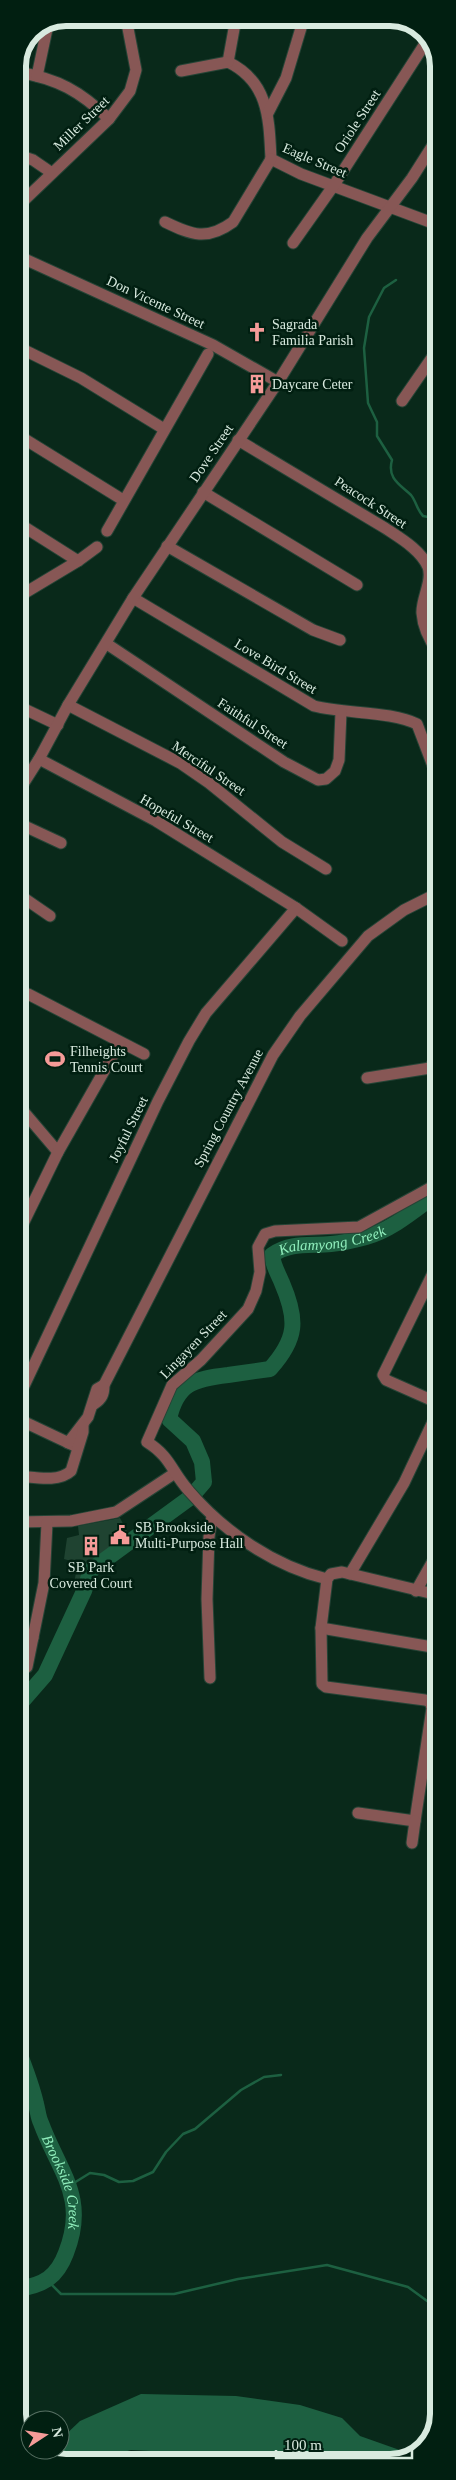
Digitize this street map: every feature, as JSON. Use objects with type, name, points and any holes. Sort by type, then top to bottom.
[{"type":"street","name":"Miller Street","points":[[26,198],[108,119],[130,91],[136,70],[128,26]]},
{"type":"street","points":[[181,71],[228,62],[235,26]]},
{"type":"street","points":[[268,113],[286,78],[302,26]]},
{"type":"street","points":[[36,76],[46,32]]},
{"type":"street","name":"Oriole Street","points":[[293,243],[334,185],[424,46]]},
{"type":"street","name":"Eagle Street","points":[[228,62],[236,66],[255,83],[268,113],[271,159],[301,174],[429,221]]},
{"type":"street","points":[[26,74],[63,84],[78,92],[108,119]]},
{"type":"street","name":"Dove Street","points":[[26,779],[68,705],[107,644],[133,598],[278,382],[367,238],[412,178],[429,150]]},
{"type":"street","points":[[26,158],[52,173]]},
{"type":"street","points":[[165,222],[188,233],[199,235],[224,228],[233,222],[271,159]]},
{"type":"street","name":"Don Vicente Street","points":[[26,260],[213,345],[278,382]]},
{"type":"street","points":[[26,352],[81,378],[164,429]]},
{"type":"street","points":[[107,531],[208,354]]},
{"type":"street","points":[[402,401],[429,361]]},
{"type":"street","points":[[26,440],[123,500]]},
{"type":"street","name":"Peacock Street","points":[[238,440],[385,528],[408,544],[423,559],[429,573],[422,613],[429,637]]},
{"type":"street","points":[[203,492],[357,585]]},
{"type":"street","points":[[26,529],[78,562]]},
{"type":"street","points":[[167,546],[313,630],[340,640]]},
{"type":"street","points":[[26,592],[78,562],[97,547]]},
{"type":"street","name":"Love Bird Street","points":[[133,598],[314,706],[341,712],[406,719],[417,724],[429,756]]},
{"type":"street","name":"Faithful Street","points":[[107,644],[284,762],[318,780],[326,779],[335,771],[339,760],[341,712]]},
{"type":"street","name":"Merciful Street","points":[[68,705],[180,763],[209,783],[282,842],[326,869]]},
{"type":"street","points":[[26,710],[58,725]]},
{"type":"street","name":"Hopeful Street","points":[[39,759],[156,822],[296,908],[342,941]]},
{"type":"street","points":[[26,827],[61,843]]},
{"type":"street","name":"Spring Country Avenue","points":[[27,1476],[54,1478],[66,1475],[71,1471],[72,1445],[83,1432],[83,1425],[94,1404],[93,1396],[97,1389],[104,1384],[272,1054],[300,1016],[368,936],[396,914],[429,897]]},
{"type":"street","points":[[26,900],[50,916]]},
{"type":"street","name":"Joyful Street","points":[[27,1381],[145,1127],[189,1041],[206,1013],[296,908]]},
{"type":"street","points":[[26,994],[144,1054]]},
{"type":"street","points":[[26,1217],[58,1152],[120,1043]]},
{"type":"street","points":[[367,1078],[429,1068]]},
{"type":"street","points":[[26,1115],[58,1152]]},
{"type":"street","name":"Lingayen Street","points":[[175,1473],[166,1455],[147,1442],[172,1385],[201,1360],[248,1309],[256,1291],[260,1272],[258,1247],[266,1234],[275,1231],[359,1227],[429,1188]]},
{"type":"street","points":[[430,1282],[383,1376],[386,1380],[430,1399]]},
{"type":"street","points":[[27,1424],[72,1445]]},
{"type":"street","points":[[350,1574],[404,1483],[430,1429]]},
{"type":"street","points":[[27,1522],[47,1523],[116,1512],[175,1473],[186,1489],[212,1516],[279,1562],[293,1569],[331,1576],[350,1574],[430,1593]]},
{"type":"street","points":[[210,1678],[207,1589],[209,1537],[212,1516]]},
{"type":"street","points":[[27,1667],[44,1583],[47,1523]]},
{"type":"street","points":[[416,1591],[430,1567]]},
{"type":"street","points":[[331,1576],[321,1628],[321,1681],[326,1687],[430,1702]]},
{"type":"street","points":[[321,1628],[430,1647]]},
{"type":"street","points":[[27,1637],[33,1638]]},
{"type":"street","points":[[412,1844],[430,1723]]},
{"type":"street","points":[[358,1813],[415,1821]]},
{"type":"shaded area","points":[[120,1518],[130,1537],[93,1564],[79,1591],[73,1589],[77,1567],[70,1565],[71,1561],[64,1559],[67,1538],[79,1535],[78,1526]]},
{"type":"shaded area","points":[[141,2394],[236,2396],[300,2405],[342,2418],[360,2436],[403,2451],[395,2453],[201,2454],[131,2450],[117,2454],[70,2454],[70,2430],[80,2421]]},
{"type":"waterway","points":[[396,280],[384,288],[369,317],[364,348],[368,403],[377,422],[377,436],[392,460],[391,472],[395,480],[411,495],[423,516],[429,517]]},
{"type":"waterway","name":"Kalamyong Creek","points":[[27,1696],[45,1675],[84,1591],[91,1570],[191,1497],[204,1482],[202,1462],[193,1441],[169,1419],[172,1407],[182,1390],[196,1381],[270,1369],[286,1348],[292,1329],[291,1308],[272,1255],[293,1246],[340,1243],[376,1234],[404,1218],[429,1199]]},
{"type":"waterway","name":"Brookside Creek","points":[[27,2075],[40,2121],[68,2185],[73,2200],[74,2216],[72,2233],[66,2253],[58,2268],[54,2274],[42,2282],[27,2287]]},
{"type":"waterway","points":[[69,2186],[90,2173],[104,2175],[119,2182],[133,2181],[153,2172],[166,2152],[183,2134],[195,2129],[241,2090],[264,2077],[281,2075]]},
{"type":"waterway","points":[[47,2280],[61,2294],[174,2294],[238,2279],[327,2265],[408,2287],[430,2303]]},
{"type":"place","name":"Sagrada Familia Parish","points":[[257,332]]},
{"type":"place","name":"Daycare Ceter","points":[[257,384]]},
{"type":"place","name":"Filheights Tennis Court","points":[[55,1059]]},
{"type":"place","name":"SB Brookside Multi-Purpose Hall","points":[[120,1535]]},
{"type":"place","name":"SB Park Covered Court","points":[[91,1546]]}]
